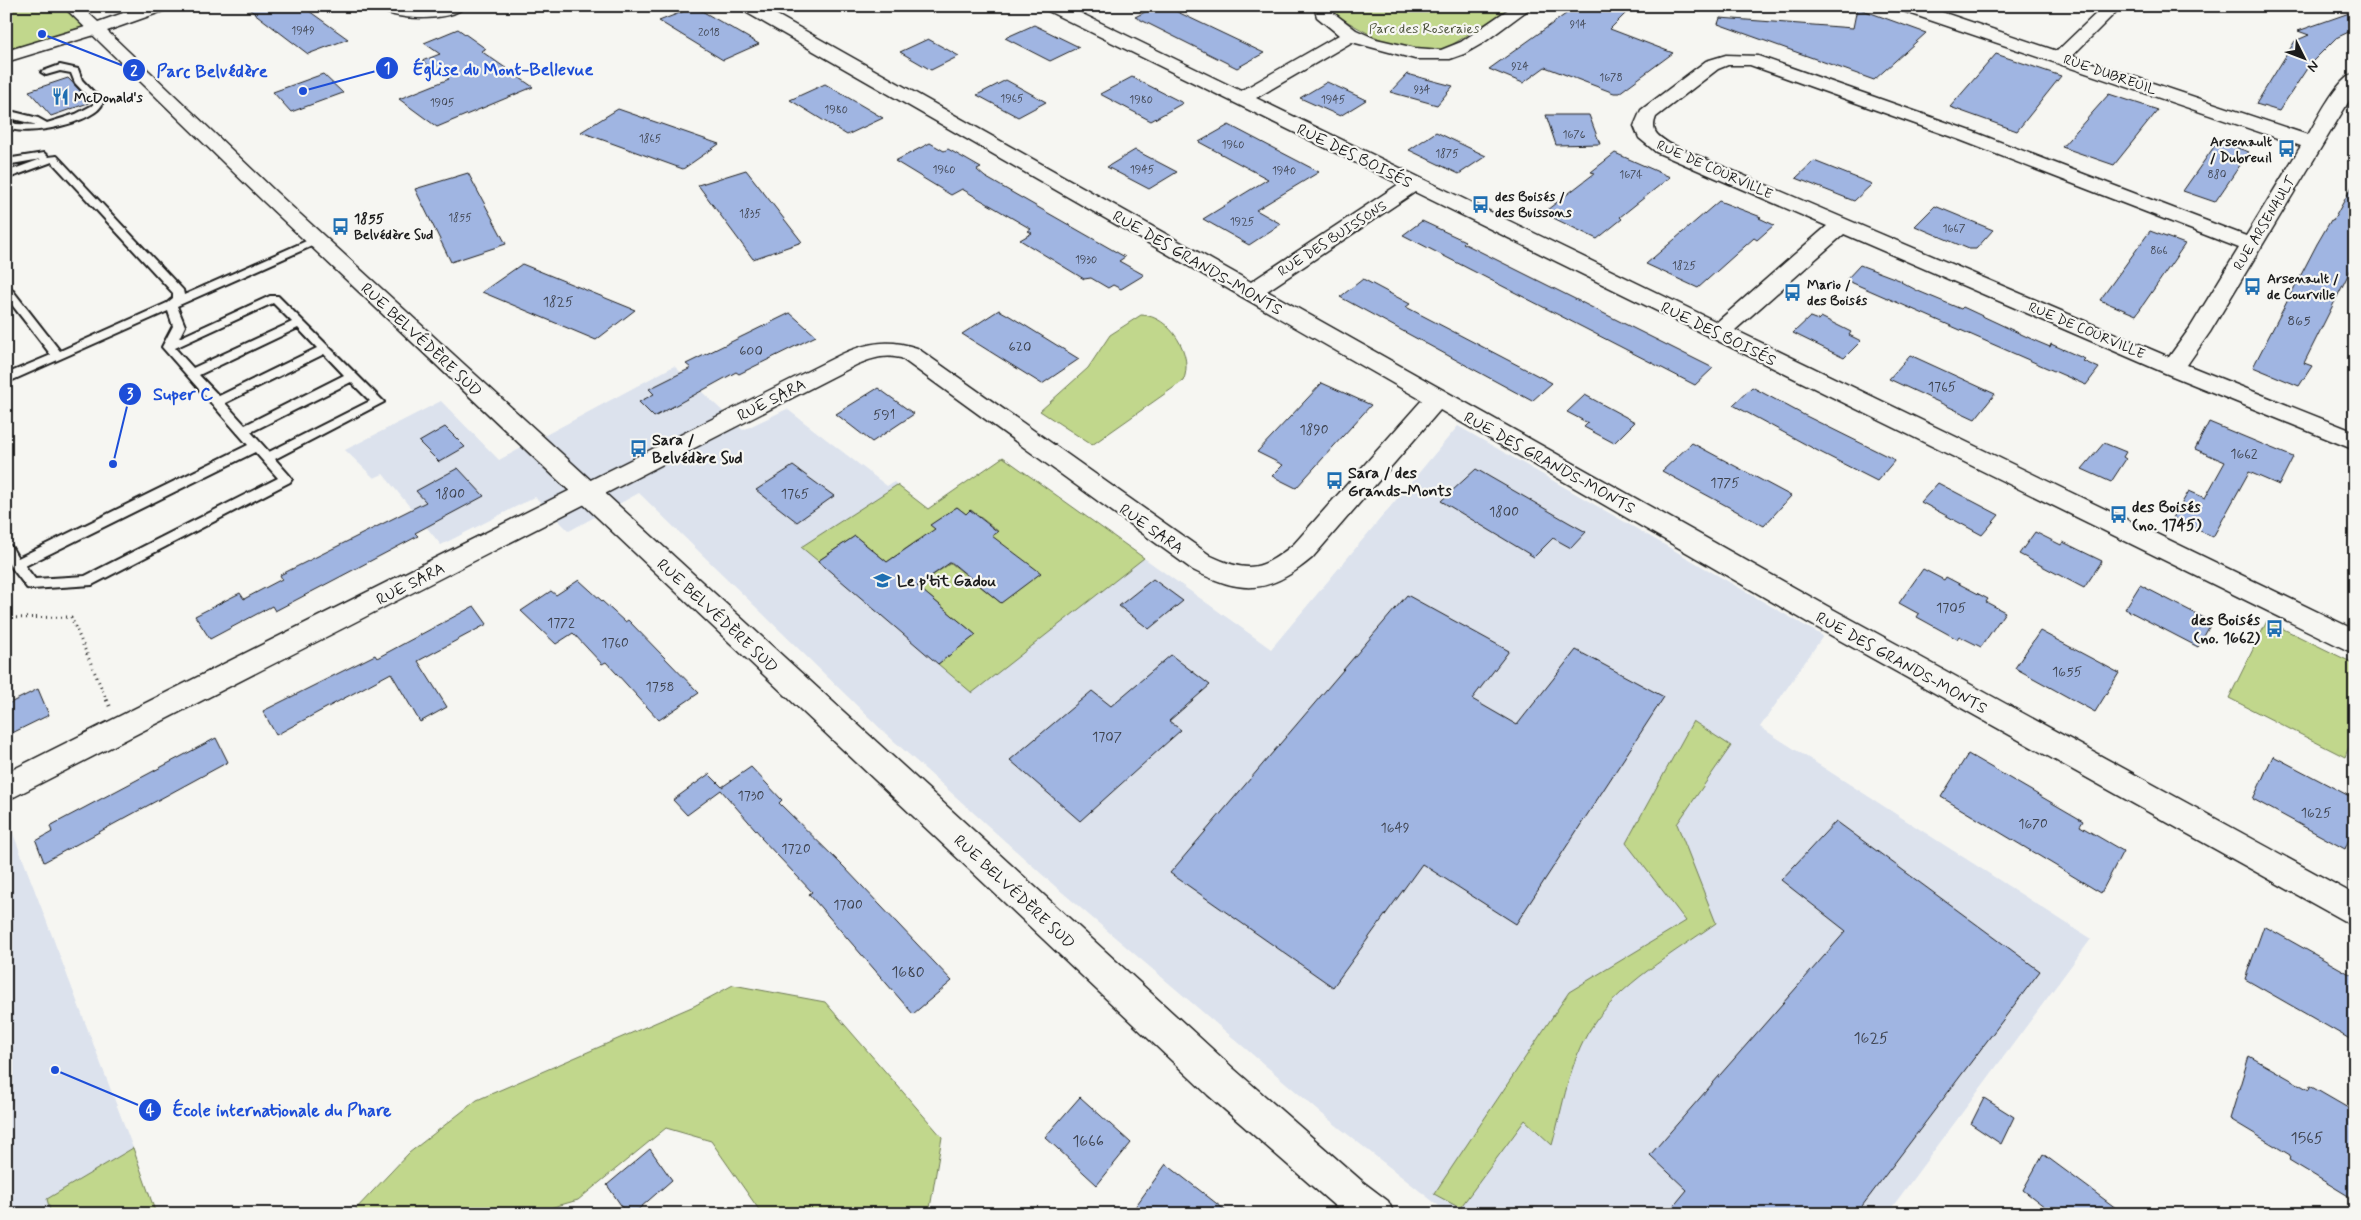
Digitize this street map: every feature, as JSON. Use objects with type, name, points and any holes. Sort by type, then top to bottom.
[{"type":"street","name":"RUE BELVÉDÈRE SUD","points":[[71,6],[317,240],[1214,1076],[1350,1195],[1375,1214]]},
{"type":"street","points":[[6,57],[160,6]]},
{"type":"street","points":[[385,6],[395,11],[412,13],[431,12],[457,6]]},
{"type":"street","name":"RUE DES GRANDS-MONTS","points":[[748,6],[1937,681],[2355,912]]},
{"type":"street","name":"RUE DES BOISÉS","points":[[1052,6],[1084,14],[1241,99],[2355,643]]},
{"type":"street","points":[[1322,6],[1322,12],[1351,35],[1419,56],[1446,55],[1458,50],[1525,6]]},
{"type":"street","name":"RUE DUBREUIL","points":[[1906,6],[2313,143]]},
{"type":"street","points":[[2061,57],[2114,6]]},
{"type":"street","points":[[1241,99],[1351,35]]},
{"type":"street","name":"RUE DE COURVILLE","points":[[2251,245],[1968,136],[1752,60],[1726,60],[1712,65],[1648,114],[1642,123],[1643,131],[1650,139],[1663,148],[2173,368],[2355,442]]},
{"type":"street","name":"RUE ARSENAULT","points":[[2173,368],[2199,332],[2341,96],[2355,78]]},
{"type":"street","name":"RUE DES BUISSONS","points":[[1251,292],[1413,184]]},
{"type":"street","points":[[1718,333],[1842,225]]},
{"type":"street","name":"RUE SARA","points":[[6,788],[850,359],[877,349],[896,348],[924,362],[1202,563],[1224,575],[1245,580],[1262,577],[1281,570],[1303,551],[1437,398]]},
{"type":"lane","points":[[7,118],[15,129],[46,126],[93,109],[98,102],[78,81],[75,71],[67,68],[46,72]]},
{"type":"lane","points":[[6,162],[48,155],[54,158],[179,292],[178,299],[172,305]]},
{"type":"lane","points":[[6,176],[54,158]]},
{"type":"lane","points":[[6,379],[317,240]]},
{"type":"lane","points":[[6,289],[58,356]]},
{"type":"lane","points":[[168,347],[274,298],[378,402],[267,458]]},
{"type":"lane","points":[[168,347],[179,326],[172,305]]},
{"type":"lane","points":[[192,374],[299,324]]},
{"type":"lane","points":[[6,549],[16,565],[32,584],[87,581],[286,479],[168,347]]},
{"type":"lane","points":[[217,402],[325,349]]},
{"type":"lane","points":[[243,431],[352,376]]},
{"type":"lane","points":[[16,565],[257,446]]},
{"type":"path","points":[[6,618],[71,617],[119,730]]},
{"type":"shaded area","points":[[674,366],[743,430],[787,409],[887,486],[894,482],[928,509],[1003,457],[1271,649],[1458,426],[1823,636],[1760,727],[2091,939],[1887,1214],[1449,1214],[1327,1118],[1056,887],[885,733],[639,493],[569,531],[535,497],[441,545],[383,474],[374,478],[345,450],[441,401],[499,460]]},
{"type":"shaded area","points":[[6,815],[133,1148],[156,1214],[6,1214]]},
{"type":"green space","points":[[6,6],[71,6],[95,29],[6,57]]},
{"type":"green space","name":"Parc des Roseraies","points":[[1333,6],[1513,6],[1447,48],[1433,51],[1418,50],[1389,43],[1335,14],[1331,10]]},
{"type":"green space","points":[[1141,315],[1152,317],[1161,322],[1170,329],[1177,339],[1183,349],[1186,360],[1186,371],[1183,381],[1092,445],[1040,411],[1088,368],[1110,335]]},
{"type":"green space","points":[[1003,457],[1144,558],[972,693],[938,664],[976,635],[917,586],[951,563],[1001,603],[992,536],[998,531],[971,510],[966,514],[957,507],[931,525],[949,540],[932,552],[917,541],[887,562],[855,536],[818,561],[801,547],[897,485],[928,509]]},
{"type":"green space","points":[[2267,621],[2355,664],[2355,732],[2345,757],[2229,698]]},
{"type":"green space","points":[[1693,721],[1731,746],[1677,824],[1716,923],[1632,983],[1616,997],[1591,1028],[1577,1055],[1567,1085],[1552,1145],[1525,1120],[1460,1208],[1434,1194],[1569,992],[1686,921],[1626,843]]},
{"type":"green space","points":[[733,985],[825,1002],[942,1137],[929,1214],[762,1214],[711,1141],[666,1128],[578,1200],[529,1214],[354,1214],[353,1212],[409,1153],[477,1100],[694,1006]]},
{"type":"green space","points":[[133,1148],[156,1214],[51,1214],[47,1199]]},
{"type":"building","points":[[245,6],[302,6],[348,39],[308,54]]},
{"type":"building","points":[[1157,6],[1165,6],[1264,53],[1237,68],[1135,17]]},
{"type":"building","points":[[1577,6],[1633,6],[1610,29],[1673,53],[1619,93],[1614,93],[1545,67],[1523,83],[1489,69]]},
{"type":"building","points":[[695,7],[759,44],[723,60],[659,21]]},
{"type":"building","points":[[1857,8],[1926,33],[1874,80],[1718,24],[1720,18],[1853,28]]},
{"type":"building","points":[[2355,11],[2355,29],[2336,38],[2310,64],[2279,111],[2256,104],[2295,41],[2309,35],[2298,31]]},
{"type":"building","points":[[1034,25],[1079,47],[1050,61],[1005,38]]},
{"type":"building","points":[[458,29],[486,49],[481,51],[533,87],[437,127],[399,99],[449,79],[422,61],[440,54],[424,43]]},
{"type":"building","points":[[928,39],[959,56],[931,70],[900,52]]},
{"type":"building","points":[[1996,54],[2061,76],[2017,131],[1950,107]]},
{"type":"building","points":[[323,74],[343,93],[291,112],[273,92]]},
{"type":"building","points":[[1407,74],[1453,86],[1437,105],[1390,92]]},
{"type":"building","points":[[1132,77],[1183,103],[1151,121],[1100,94]]},
{"type":"building","name":"McDonald's","points":[[68,78],[91,102],[51,116],[29,91]]},
{"type":"building","points":[[1006,80],[1046,102],[1018,117],[977,95]]},
{"type":"building","points":[[1327,82],[1366,100],[1340,116],[1300,98]]},
{"type":"building","points":[[825,84],[883,118],[847,135],[790,100]]},
{"type":"building","points":[[2109,94],[2158,110],[2114,165],[2062,147]]},
{"type":"building","points":[[618,109],[719,144],[683,169],[581,132]]},
{"type":"building","points":[[1546,115],[1589,115],[1600,144],[1556,145]]},
{"type":"building","points":[[1229,125],[1319,172],[1256,210],[1281,224],[1249,245],[1203,219],[1268,179],[1199,142]]},
{"type":"building","points":[[1436,132],[1486,156],[1459,174],[1409,150]]},
{"type":"building","points":[[2218,141],[2249,152],[2215,202],[2183,191]]},
{"type":"building","points":[[930,143],[944,151],[948,149],[981,168],[977,170],[985,177],[1125,257],[1119,261],[1144,275],[1121,289],[1113,285],[1108,288],[1091,278],[1084,279],[1020,240],[1032,233],[1028,231],[1031,229],[962,189],[951,195],[895,161]]},
{"type":"building","points":[[1135,150],[1177,172],[1149,189],[1107,167]]},
{"type":"building","points":[[1615,153],[1670,177],[1620,217],[1622,219],[1597,239],[1543,213],[1595,173],[1591,172]]},
{"type":"building","points":[[1814,161],[1872,184],[1854,201],[1796,178]]},
{"type":"building","points":[[746,170],[802,242],[753,259],[698,185]]},
{"type":"building","points":[[468,173],[506,244],[451,262],[415,189]]},
{"type":"building","points":[[2355,181],[2355,261],[2304,363],[2312,366],[2299,386],[2253,367],[2317,244],[2331,220],[2333,221]]},
{"type":"building","points":[[1719,201],[1761,217],[1759,218],[1774,225],[1757,240],[1754,238],[1698,288],[1646,264]]},
{"type":"building","points":[[1935,206],[1993,230],[1976,249],[1969,249],[1915,226]]},
{"type":"building","points":[[1422,221],[1465,241],[1463,243],[1713,368],[1695,385],[1403,235]]},
{"type":"building","points":[[2150,231],[2185,244],[2136,315],[2100,300]]},
{"type":"building","points":[[522,264],[635,310],[596,340],[482,292]]},
{"type":"building","points":[[1860,265],[1902,281],[1918,291],[1961,309],[1963,307],[2050,347],[2051,344],[2085,359],[2083,361],[2099,368],[2086,385],[1846,280]]},
{"type":"building","points":[[1363,279],[1410,304],[1406,307],[1552,383],[1532,401],[1340,297]]},
{"type":"building","points":[[999,310],[1079,359],[1042,384],[962,334]]},
{"type":"building","points":[[790,313],[816,336],[739,374],[736,372],[654,417],[639,402],[654,394],[649,389],[691,368],[686,364]]},
{"type":"building","points":[[1810,317],[1818,320],[1821,317],[1851,332],[1849,335],[1861,341],[1844,358],[1793,333]]},
{"type":"building","points":[[1910,355],[1995,394],[1975,419],[1889,379]]},
{"type":"building","points":[[1322,383],[1371,405],[1296,488],[1272,476],[1283,465],[1257,452]]},
{"type":"building","points":[[1752,387],[1895,460],[1877,481],[1818,451],[1733,405]]},
{"type":"building","points":[[878,388],[914,414],[872,442],[836,414]]},
{"type":"building","points":[[1585,395],[1635,422],[1614,443],[1584,427],[1588,423],[1567,412]]},
{"type":"building","points":[[2209,422],[2293,457],[2279,485],[2249,472],[2213,537],[2173,518],[2189,491],[2205,498],[2225,462],[2195,449]]},
{"type":"building","points":[[445,427],[465,447],[439,462],[419,442]]},
{"type":"building","points":[[1692,443],[1791,496],[1764,526],[1662,471]]},
{"type":"building","points":[[2104,443],[2126,452],[2123,457],[2126,459],[2111,482],[2082,469]]},
{"type":"building","points":[[793,466],[834,496],[797,522],[756,490]]},
{"type":"building","points":[[458,468],[484,496],[415,533],[418,536],[275,611],[272,606],[210,639],[195,616],[240,593],[244,599],[282,579],[280,575],[426,502],[416,491]]},
{"type":"building","points":[[1476,469],[1586,532],[1571,548],[1553,538],[1534,557],[1441,501]]},
{"type":"building","points":[[1938,483],[1999,515],[1982,535],[1921,502]]},
{"type":"building","name":"Le p'tit Gadou","points":[[957,507],[966,514],[970,510],[998,532],[992,536],[1041,573],[1001,603],[951,562],[917,586],[976,635],[938,664],[818,561],[855,536],[887,562],[935,529],[930,525]]},
{"type":"building","points":[[2035,532],[2061,545],[2063,542],[2102,561],[2084,588],[2019,554]]},
{"type":"building","points":[[1923,569],[1944,580],[1946,577],[1988,599],[1986,602],[2005,612],[1981,647],[1959,636],[1957,639],[1917,617],[1919,614],[1899,603]]},
{"type":"building","points":[[1153,579],[1183,601],[1149,629],[1119,606]]},
{"type":"building","points":[[579,580],[625,622],[628,620],[699,693],[659,720],[606,662],[602,664],[573,633],[556,644],[521,611],[551,591],[556,595]]},
{"type":"building","points":[[2140,585],[2212,622],[2198,647],[2125,609]]},
{"type":"building","points":[[1407,595],[1509,651],[1472,699],[1517,725],[1576,650],[1664,697],[1516,924],[1422,864],[1333,987],[1170,873]]},
{"type":"building","points":[[474,606],[487,624],[418,661],[447,707],[420,722],[391,673],[276,735],[263,711],[375,655],[377,658]]},
{"type":"building","points":[[2040,631],[2119,673],[2095,712],[2015,668]]},
{"type":"building","points":[[1171,655],[1210,685],[1169,721],[1181,730],[1080,821],[1010,760],[1092,691],[1111,706]]},
{"type":"building","points":[[38,689],[49,715],[6,736],[6,705]]},
{"type":"building","points":[[216,738],[228,762],[44,862],[36,841],[52,832],[50,826]]},
{"type":"building","points":[[1968,754],[2083,821],[2080,826],[2123,851],[2101,893],[1941,797]]},
{"type":"building","points":[[2273,756],[2355,799],[2355,825],[2345,849],[2253,799]]},
{"type":"building","points":[[751,767],[782,800],[779,803],[844,867],[952,981],[913,1014],[809,894],[812,892],[761,838],[721,790],[687,815],[673,800],[709,774],[722,787]]},
{"type":"building","points":[[1836,821],[2040,971],[1856,1214],[1667,1214],[1687,1190],[1650,1155],[1846,931],[1781,880]]},
{"type":"building","points":[[2264,926],[2355,977],[2355,1042],[2245,979]]},
{"type":"building","points":[[2249,1056],[2309,1090],[2310,1086],[2355,1112],[2355,1200],[2289,1160],[2290,1155],[2230,1119]]},
{"type":"building","points":[[1080,1097],[1131,1143],[1097,1185],[1045,1137]]},
{"type":"building","points":[[1984,1098],[2014,1117],[2001,1144],[1971,1124]]},
{"type":"building","points":[[650,1149],[672,1180],[633,1214],[627,1214],[607,1185]]},
{"type":"building","points":[[2043,1154],[2124,1214],[2054,1214],[2023,1190]]},
{"type":"building","points":[[1166,1164],[1230,1214],[1130,1214]]},
{"type":"place","name":"Parc Belvédère","points":[[42,34]]},
{"type":"place","name":"Église du Mont-Bellevue","points":[[303,91]]},
{"type":"place","name":"McDonald's","points":[[60,97]]},
{"type":"place","name":"Arsenault / Dubreuil","points":[[2286,149]]},
{"type":"place","name":"des Boisés / des Buissons","points":[[1481,204]]},
{"type":"place","name":"1855 Belvédère Sud","points":[[340,226]]},
{"type":"place","name":"Arsenault / de Courville","points":[[2253,286]]},
{"type":"place","name":"Mario / des Boisés","points":[[1793,292]]},
{"type":"place","name":"Sara / Belvédère Sud","points":[[638,448]]},
{"type":"place","name":"Super C","points":[[113,464]]},
{"type":"place","name":"Sara / des Grands-Monts","points":[[1334,481]]},
{"type":"place","name":"des Boisés (no. 1745)","points":[[2118,515]]},
{"type":"place","name":"Le p'tit Gadou","points":[[883,580]]},
{"type":"place","name":"des Boisés (no. 1662)","points":[[2274,628]]},
{"type":"place","name":"École internationale du Phare","points":[[55,1070]]}]
